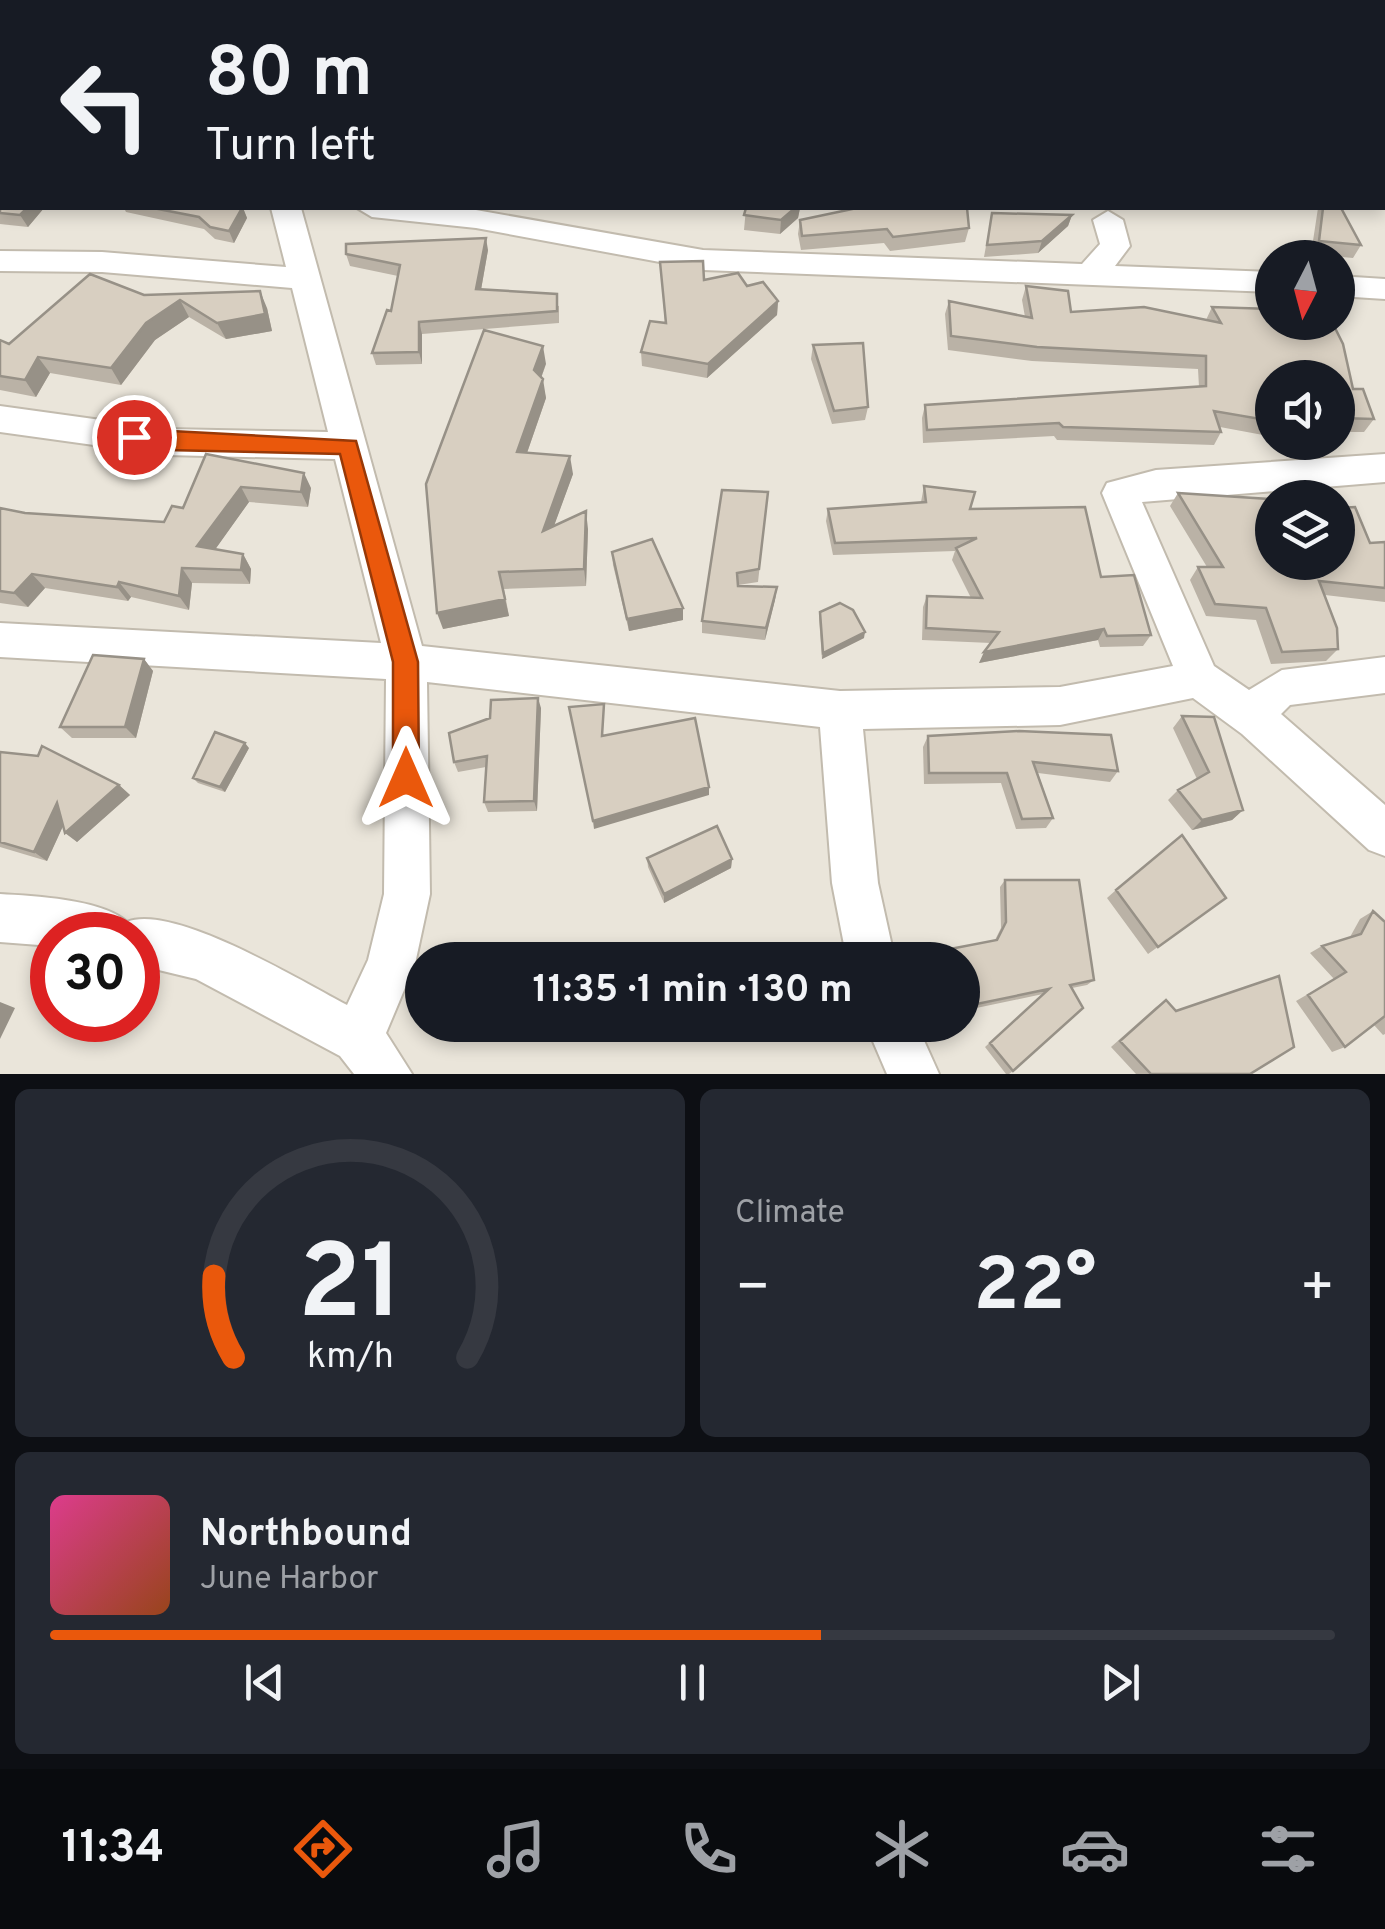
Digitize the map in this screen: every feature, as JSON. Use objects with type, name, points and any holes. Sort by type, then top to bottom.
[{"type":"street","points":[[160,947],[203,956],[372,1056],[407,894],[406,662],[287,210]]},
{"type":"street","points":[[389,210],[476,220],[704,260],[1255,282]]},
{"type":"street","points":[[1087,278],[1115,246],[1108,220]]},
{"type":"street","points":[[0,261],[102,262],[305,279]]},
{"type":"street","points":[[1355,287],[1385,289]]},
{"type":"street","points":[[0,420],[166,442],[349,446]]},
{"type":"street","points":[[1385,468],[1156,484],[1120,493],[1198,679],[1257,720],[1385,834]]},
{"type":"street","points":[[0,640],[406,662],[840,710],[1060,706],[1198,679]]},
{"type":"street","points":[[1257,720],[1266,698],[1282,688],[1385,675]]},
{"type":"street","points":[[840,710],[855,883],[868,942]]},
{"type":"street","points":[[0,918],[30,920]]},
{"type":"street","points":[[898,1042],[912,1074]]},
{"type":"shaded area","points":[[0,210],[1385,210],[1385,1074],[0,1074]]},
{"type":"building","points":[[0,210],[25,210],[20,215]]},
{"type":"building","points":[[163,210],[241,210],[229,231],[210,227],[199,217]]},
{"type":"building","points":[[745,210],[793,210],[781,220],[744,215]]},
{"type":"building","points":[[848,210],[967,210],[969,228],[893,237],[887,229],[802,236],[800,220]]},
{"type":"building","points":[[1323,210],[1342,210],[1361,245],[1355,244],[1355,240],[1319,240]]},
{"type":"building","points":[[992,213],[1072,215],[1042,241],[987,245]]},
{"type":"building","points":[[486,238],[476,289],[557,294],[557,311],[419,322],[419,352],[372,353],[387,310],[391,311],[400,265],[346,254],[346,244]]},
{"type":"building","points":[[703,261],[704,280],[738,273],[747,286],[763,282],[778,301],[708,364],[641,352],[650,321],[666,323],[660,262]]},
{"type":"building","points":[[90,274],[144,295],[260,291],[265,314],[217,323],[180,300],[146,323],[111,368],[38,357],[25,380],[0,376],[0,340],[9,344]]},
{"type":"building","points":[[1026,286],[1068,291],[1071,312],[1144,307],[1221,323],[1212,307],[1255,308],[1255,340],[1341,340],[1347,360],[1255,360],[1255,418],[1214,411],[1221,432],[1063,427],[1059,423],[927,430],[925,405],[1206,386],[1206,356],[1037,347],[951,336],[949,301],[1032,318]]},
{"type":"building","points":[[484,330],[543,346],[534,370],[543,379],[517,452],[570,456],[543,531],[586,511],[584,569],[499,572],[505,599],[437,613],[426,484]]},
{"type":"building","points":[[863,343],[868,407],[834,411],[813,345]]},
{"type":"building","points":[[1355,389],[1363,389],[1374,419],[1355,418]]},
{"type":"building","points":[[206,454],[304,473],[301,492],[241,487],[197,546],[243,554],[241,570],[182,568],[179,596],[119,582],[117,587],[32,574],[14,593],[0,591],[0,508],[164,522],[172,506],[183,508]]},
{"type":"building","points":[[924,486],[975,492],[970,509],[1085,507],[1101,577],[1134,575],[1151,635],[1107,636],[1104,629],[984,652],[999,632],[926,628],[927,596],[982,598],[956,548],[977,538],[835,543],[828,509],[926,502]]},
{"type":"building","points":[[722,490],[768,492],[759,569],[737,573],[738,586],[777,587],[766,628],[702,621]]},
{"type":"building","points":[[1178,493],[1255,498],[1255,580],[1355,580],[1355,507],[1370,543],[1385,542],[1385,588],[1319,581],[1337,628],[1338,649],[1282,652],[1266,608],[1215,604],[1198,567],[1223,567]]},
{"type":"building","points":[[652,539],[683,608],[627,619],[612,552]]},
{"type":"building","points":[[840,603],[853,610],[865,632],[823,653],[820,612]]},
{"type":"building","points":[[93,655],[144,659],[125,727],[60,727]]},
{"type":"building","points":[[538,698],[534,801],[484,802],[487,756],[454,762],[449,733],[490,718],[491,700]]},
{"type":"building","points":[[604,704],[602,736],[695,718],[709,787],[593,821],[569,707]]},
{"type":"building","points":[[1182,716],[1214,717],[1243,810],[1202,820],[1178,790],[1209,772]]},
{"type":"building","points":[[1019,731],[1111,735],[1118,771],[1033,762],[1053,818],[1022,819],[1007,773],[929,773],[928,736]]},
{"type":"building","points":[[215,732],[245,743],[220,787],[193,778]]},
{"type":"building","points":[[42,746],[119,785],[65,833],[57,803],[34,852],[0,842],[0,752],[38,756]]},
{"type":"building","points":[[717,826],[732,859],[664,894],[647,858]]},
{"type":"building","points":[[1182,835],[1226,898],[1158,947],[1116,890]]},
{"type":"building","points":[[1005,880],[1079,880],[1094,980],[1070,985],[1083,1008],[1013,1071],[990,1043],[1049,989],[980,1003],[980,943],[997,940],[1006,922]]},
{"type":"building","points":[[1373,911],[1385,922],[1385,1016],[1345,1047],[1308,995],[1346,972],[1322,946],[1361,934]]},
{"type":"building","points":[[1279,976],[1294,1047],[1250,1074],[1151,1074],[1120,1041],[1166,1000],[1176,1011]]},
{"type":"route","points":[[134,437],[166,442],[349,446],[406,662],[406,778]]}]
